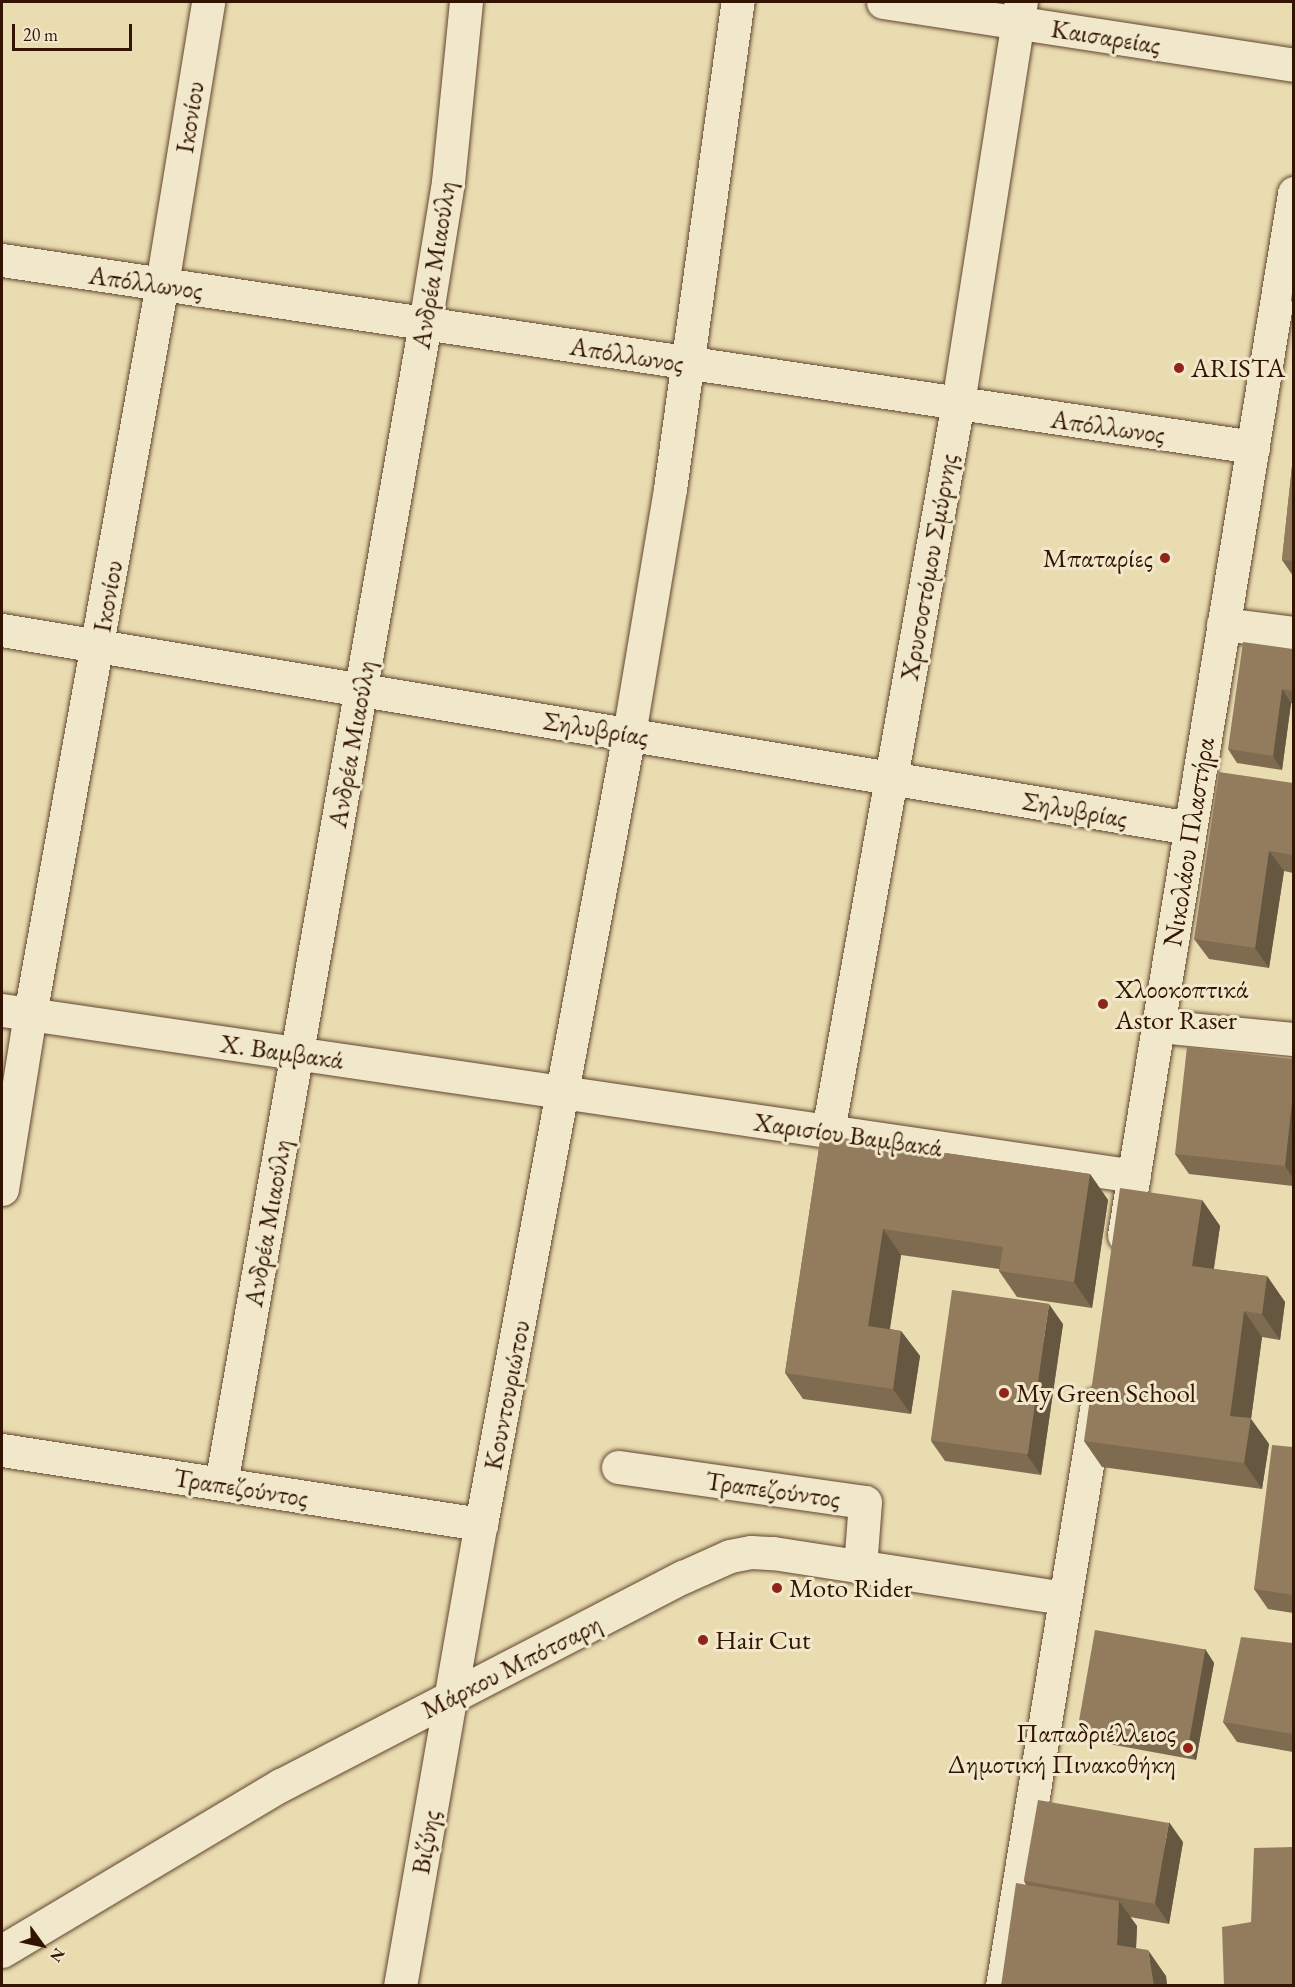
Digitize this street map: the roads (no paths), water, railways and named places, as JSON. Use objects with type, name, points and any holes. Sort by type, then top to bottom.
[{"type":"street","name":"Ικονίου","points":[[2,1189],[16,1012],[98,646],[162,284],[208,2]]},
{"type":"street","name":"Ανδρέα Μιαούλη","points":[[220,1484],[425,324],[448,182],[466,2]]},
{"type":"street","name":"Κουντουριώτου","points":[[451,1698],[481,1524],[628,734],[689,363],[738,2]]},
{"type":"street","name":"Καισαρείας","points":[[883,2],[1020,12],[1293,65]]},
{"type":"street","name":"Χρυσοστόμου Σμύρνης","points":[[828,1131],[958,404],[1020,12]]},
{"type":"street","name":"Νικολάου Πλαστήρα","points":[[1118,1269],[1293,193]]},
{"type":"street","name":"Απόλλωνος","points":[[2,260],[1252,447]]},
{"type":"street","points":[[1224,624],[1293,633]]},
{"type":"street","name":"Σηλυβρίας","points":[[2,630],[1190,828]]},
{"type":"street","name":"Χ. Βαμβακά","points":[[16,1012],[563,1092]]},
{"type":"street","points":[[1158,1026],[1293,1040]]},
{"type":"street","name":"Χαρισίου Βαμβακά","points":[[563,1092],[1134,1176]]},
{"type":"street","points":[[1002,1986],[1101,1375]]},
{"type":"street","name":"Τραπεζούντος","points":[[2,1450],[481,1524]]},
{"type":"street","name":"Τραπεζούντος","points":[[618,1467],[864,1502],[860,1567]]},
{"type":"street","name":"Μάρκου Μπότσαρη","points":[[2,1951],[232,1812],[682,1577],[730,1556],[762,1552],[1065,1598]]},
{"type":"street","name":"Βιζύης","points":[[400,1986],[451,1698]]},
{"type":"place","name":"ARISTA","points":[[1179,368]]},
{"type":"place","name":"Μπαταρίες","points":[[1165,558]]},
{"type":"place","name":"Χλοοκοπτικά Astor Raser","points":[[1103,1004]]},
{"type":"place","name":"My Green School","points":[[1004,1393]]},
{"type":"place","name":"Moto Rider","points":[[777,1588]]},
{"type":"place","name":"Hair Cut","points":[[703,1640]]},
{"type":"place","name":"Παπαδριέλλειος Δημοτική Πινακοθήκη","points":[[1188,1748]]}]
